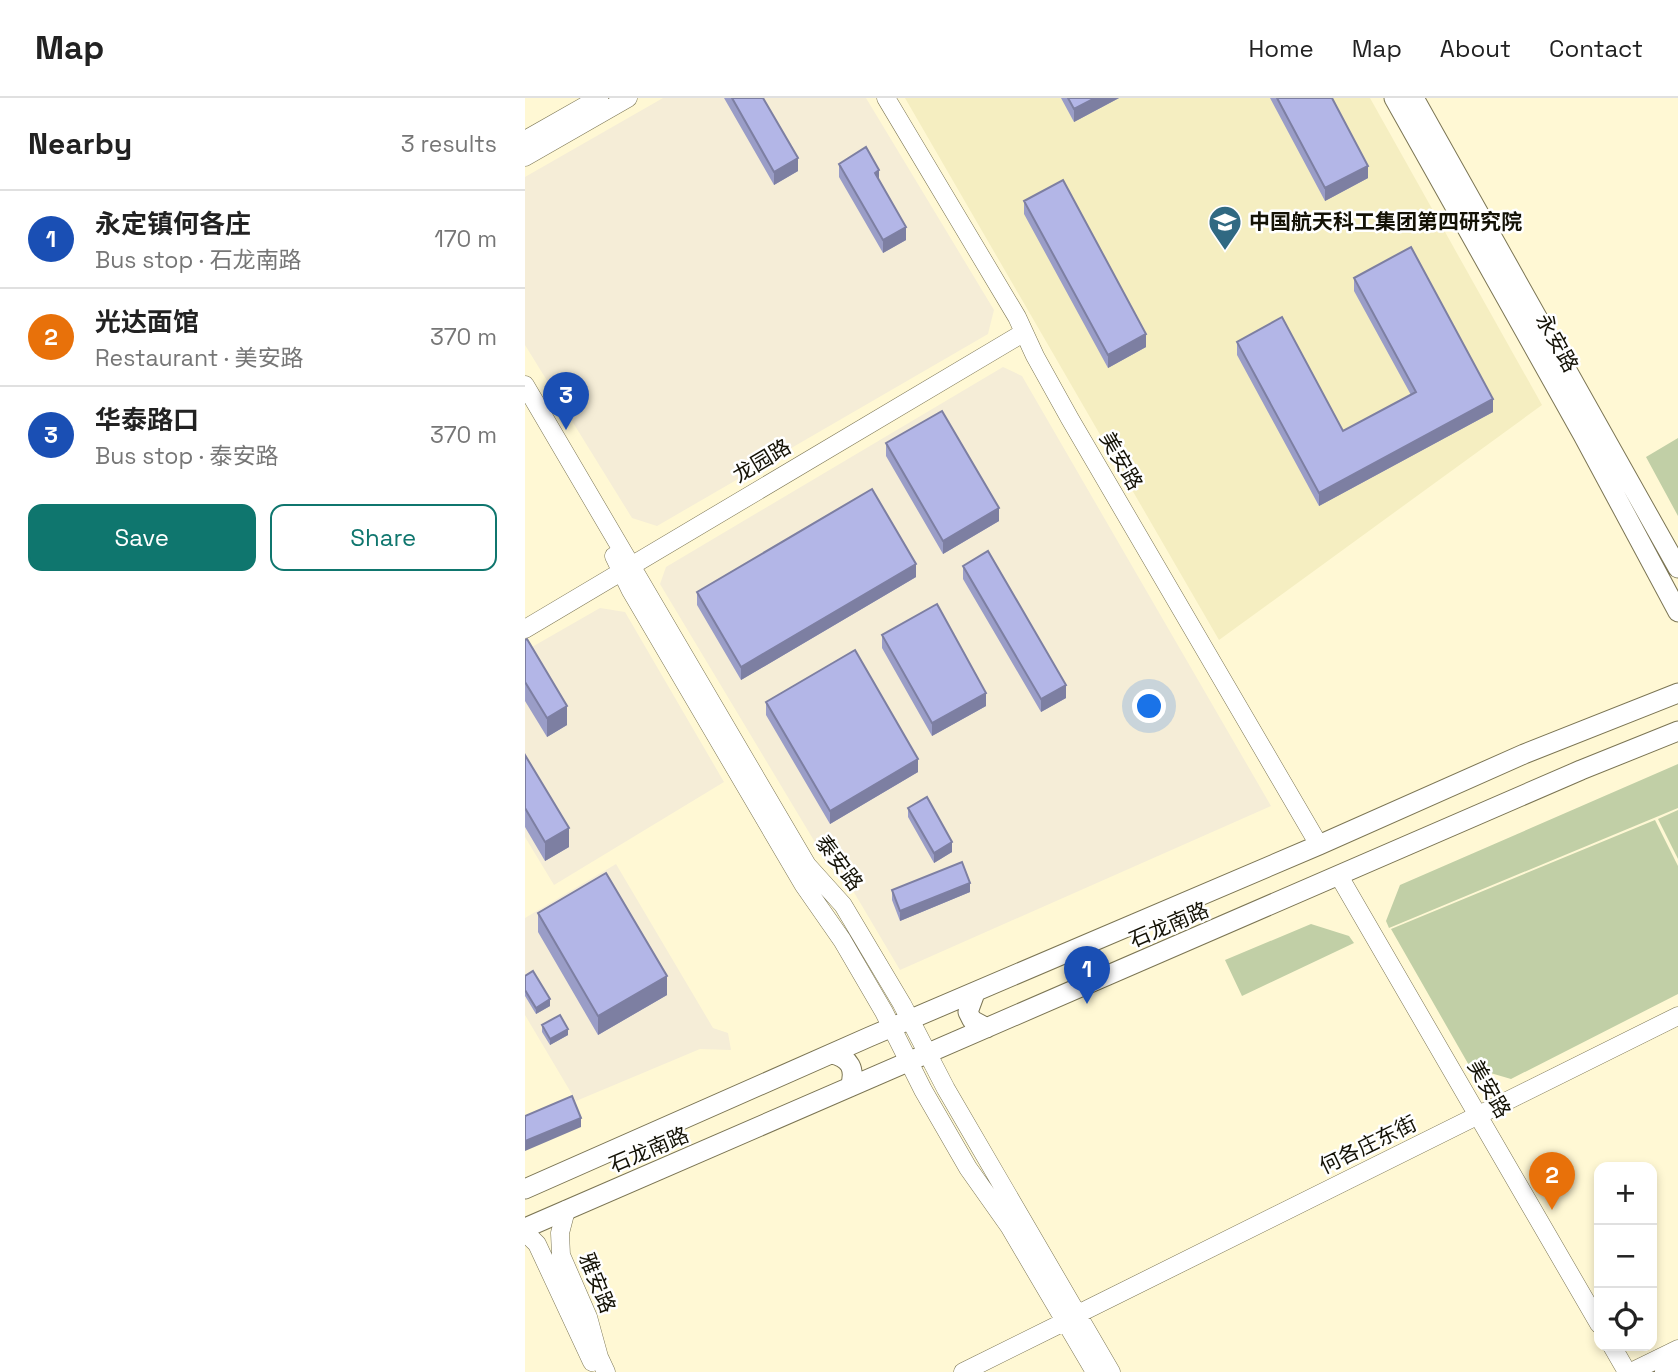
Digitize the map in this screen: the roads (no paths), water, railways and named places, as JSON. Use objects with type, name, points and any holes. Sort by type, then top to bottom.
[{"type":"main road","name":"永安路","points":[[1394,98],[1583,435],[1678,612]]},
{"type":"main road","name":"永安路","points":[[1414,98],[1678,568]]},
{"type":"main road","name":"石龙南路","points":[[525,1189],[1524,754],[1678,693]]},
{"type":"main road","points":[[1649,704],[1666,715],[1670,735]]},
{"type":"main road","name":"石龙南路","points":[[525,1230],[1581,770],[1670,735]]},
{"type":"main road","points":[[975,993],[968,1012],[972,1020],[987,1028]]},
{"type":"main road","points":[[832,1054],[841,1056],[853,1069],[850,1087]]},
{"type":"street","points":[[525,140],[600,98]]},
{"type":"street","points":[[525,157],[628,98]]},
{"type":"street","name":"美安路","points":[[886,98],[1017,317],[1070,419],[1319,845]]},
{"type":"street","name":"龙园路","points":[[525,629],[1023,333]]},
{"type":"street","name":"泰安路","points":[[525,384],[627,568],[631,591],[796,872],[842,940],[968,1168],[1111,1372]]},
{"type":"street","name":"泰安路","points":[[525,409],[627,568],[807,864],[843,905],[911,1021],[1072,1317],[1095,1372]]},
{"type":"street","name":"美安路","points":[[1339,876],[1594,1315]]},
{"type":"street","name":"何各庄东街","points":[[963,1372],[1678,1016]]},
{"type":"street","name":"雅安路","points":[[566,1210],[560,1233],[561,1255],[589,1317],[606,1372]]},
{"type":"street","name":"雅安路","points":[[525,1230],[537,1244],[597,1372]]},
{"type":"street","points":[[1615,1351],[1629,1372],[1678,1349]]},
{"type":"street","points":[[1664,1372],[1678,1364]]},
{"type":"place","name":"中国航天科工集团第四研究院","points":[[1225,252]]},
{"type":"place","name":"华泰路口","points":[[566,430]]},
{"type":"place","name":"永定镇何各庄","points":[[1087,1004]]},
{"type":"place","name":"光达面馆","points":[[1552,1210]]}]
